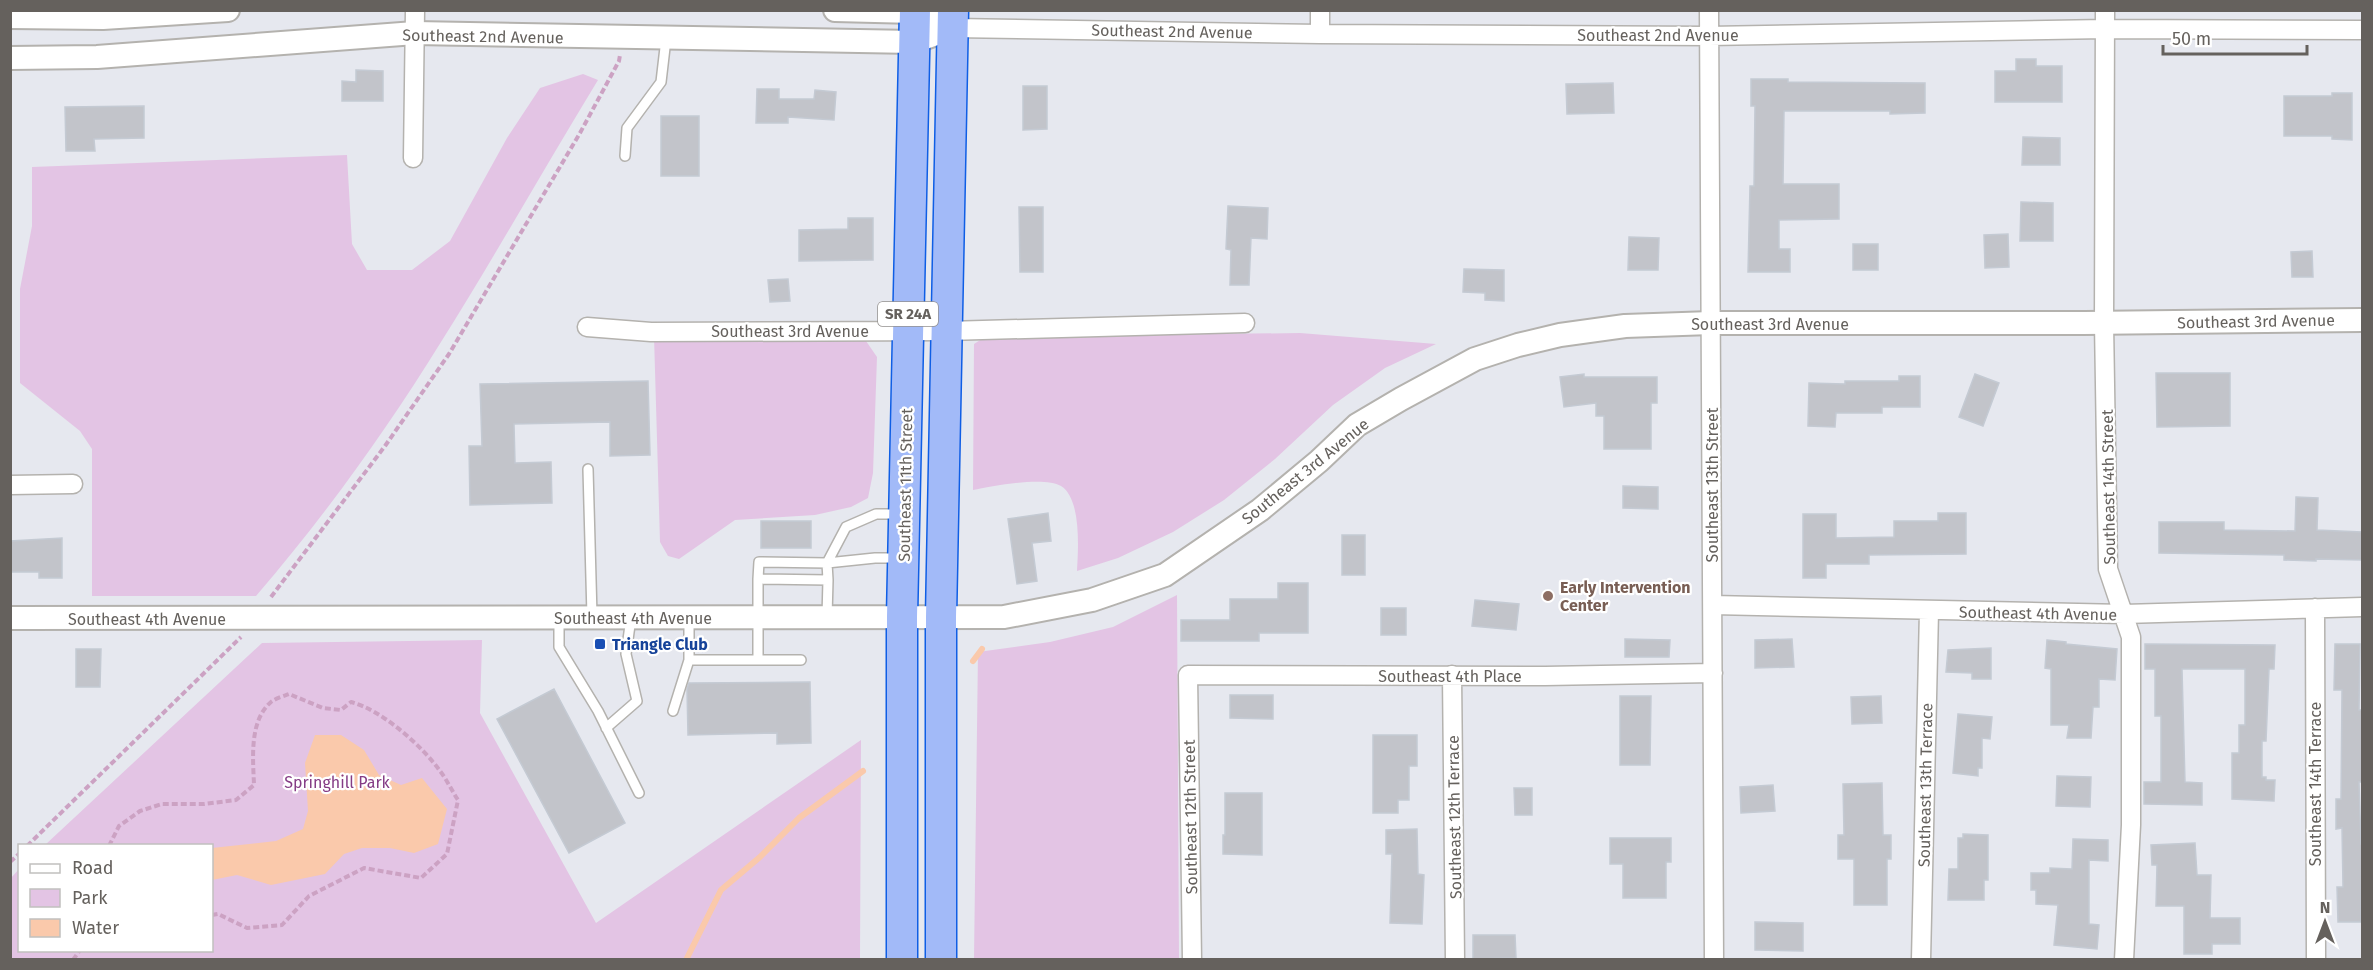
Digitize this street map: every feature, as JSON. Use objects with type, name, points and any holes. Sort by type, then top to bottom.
[{"type":"highway","name":"Southeast 11th Street","points":[[902,960],[902,617],[915,11]]},
{"type":"highway","name":"SR 24A","points":[[941,960],[941,617],[953,19]]},
{"type":"street","points":[[10,17],[104,18],[228,10]]},
{"type":"street","points":[[413,158],[415,10]]},
{"type":"street","name":"Southeast 2nd Avenue","points":[[835,10],[915,11],[953,19],[1320,34],[1709,36],[2105,29],[2362,30]]},
{"type":"street","points":[[1320,10],[1320,34]]},
{"type":"street","name":"Southeast 13th Street","points":[[1709,10],[1714,960]]},
{"type":"street","name":"Southeast 14th Street","points":[[2105,10],[2104,323],[2108,569],[2131,637],[2131,825],[2124,960]]},
{"type":"street","name":"Southeast 2nd Avenue","points":[[10,58],[97,57],[415,33],[914,42],[953,19]]},
{"type":"street","name":"Southeast 3rd Avenue","points":[[1236,528],[1319,461],[1358,425],[1401,399],[1475,359],[1560,335],[1625,326],[1711,323],[2104,323],[2362,320]]},
{"type":"street","name":"Southeast 3rd Avenue","points":[[587,327],[651,332],[947,331],[1245,323]]},
{"type":"street","points":[[10,485],[73,484]]},
{"type":"street","name":"Southeast 4th Avenue","points":[[10,618],[1004,617],[1092,600],[1165,575],[1236,528]]},
{"type":"street","name":"Southeast 4th Avenue","points":[[1713,605],[2124,614],[2362,607]]},
{"type":"street","name":"Southeast 14th Terrace","points":[[2315,608],[2316,960]]},
{"type":"street","name":"Southeast 13th Terrace","points":[[1922,960],[1929,611]]},
{"type":"street","name":"Southeast 4th Place","points":[[1188,675],[1713,673]]},
{"type":"street","name":"Southeast 12th Street","points":[[1188,675],[1192,960]]},
{"type":"street","name":"Southeast 12th Terrace","points":[[1452,675],[1455,960]]},
{"type":"lane","points":[[625,156],[627,128],[661,82],[666,39]]},
{"type":"lane","points":[[588,470],[592,618]]},
{"type":"lane","points":[[827,618],[827,563],[846,526],[876,514],[904,514]]},
{"type":"lane","points":[[758,660],[759,562],[827,563],[875,558],[903,558]]},
{"type":"lane","points":[[759,579],[828,580]]},
{"type":"lane","points":[[559,618],[559,647],[606,728],[639,793]]},
{"type":"lane","points":[[606,728],[637,701],[626,654],[631,618]]},
{"type":"lane","points":[[673,711],[689,660],[689,618]]},
{"type":"lane","points":[[689,660],[801,660]]},
{"type":"path","points":[[29,844],[238,642],[252,619],[275,593],[385,446],[449,354],[580,133],[619,61],[620,54]]},
{"type":"path","points":[[110,844],[119,826],[140,811],[162,804],[204,804],[237,800],[254,784],[253,750],[259,717],[272,702],[289,694],[332,709],[341,710],[351,702],[362,705],[407,736],[440,771],[458,800],[447,854],[421,878],[364,868],[309,896],[282,925],[247,928],[218,914],[213,915]]},
{"type":"green space","points":[[583,74],[598,80],[441,342],[353,473],[306,536],[256,596],[92,596],[92,449],[80,431],[20,383],[20,289],[32,226],[32,167],[347,155],[352,244],[367,270],[412,270],[450,241],[507,138],[540,88]]},
{"type":"green space","points":[[1300,333],[1436,344],[1385,368],[1333,405],[1275,459],[1224,500],[1173,532],[1118,558],[1077,571],[1076,513],[1068,493],[1061,486],[1053,483],[1031,482],[973,490],[974,344],[985,337]]},
{"type":"green space","points":[[654,336],[832,337],[866,341],[877,357],[873,473],[868,498],[851,507],[815,515],[735,520],[679,559],[668,556],[660,542]]},
{"type":"green space","points":[[1177,595],[1179,959],[974,959],[978,652],[1050,642],[1113,627]]},
{"type":"green space","name":"Springhill Park","points":[[482,640],[480,713],[596,923],[861,740],[860,959],[11,960],[11,878],[18,870],[18,952],[213,952],[213,844],[46,844],[262,643]]},
{"type":"water","points":[[315,735],[341,735],[364,750],[379,775],[401,785],[422,778],[447,809],[438,844],[414,853],[390,848],[362,848],[344,854],[325,874],[271,885],[237,875],[213,880],[213,848],[276,841],[303,829],[308,811],[305,763]]},
{"type":"building","points":[[2016,59],[2036,59],[2036,66],[2062,66],[2062,102],[1995,102],[1995,71],[2016,71]]},
{"type":"building","points":[[356,70],[383,71],[383,101],[342,101],[342,81],[356,82]]},
{"type":"building","points":[[1751,79],[1788,79],[1788,82],[1925,83],[1925,113],[1784,111],[1783,184],[1839,184],[1839,219],[1779,220],[1779,249],[1790,249],[1790,272],[1748,272],[1750,186],[1754,186],[1755,106],[1751,106]]},
{"type":"building","points":[[1613,83],[1614,113],[1567,114],[1566,84]]},
{"type":"building","points":[[1023,86],[1047,86],[1047,129],[1023,130]]},
{"type":"building","points":[[757,89],[779,89],[779,99],[814,99],[815,90],[836,92],[834,120],[788,117],[788,123],[756,123]]},
{"type":"building","points":[[2332,93],[2352,93],[2352,140],[2332,139],[2332,136],[2284,136],[2284,96],[2332,96]]},
{"type":"building","points":[[144,106],[144,138],[94,139],[95,151],[66,151],[65,107]]},
{"type":"building","points":[[661,116],[699,116],[699,176],[661,176]]},
{"type":"building","points":[[2023,137],[2060,138],[2060,165],[2022,165]]},
{"type":"building","points":[[2021,202],[2053,203],[2053,241],[2020,241]]},
{"type":"building","points":[[1228,206],[1268,208],[1267,239],[1251,238],[1249,285],[1230,285],[1231,250],[1226,249]]},
{"type":"building","points":[[1019,207],[1043,207],[1043,272],[1020,272]]},
{"type":"building","points":[[848,218],[873,218],[873,260],[799,261],[799,230],[848,229]]},
{"type":"building","points":[[2008,234],[2009,267],[1985,268],[1984,235]]},
{"type":"building","points":[[1629,237],[1659,238],[1658,270],[1628,270]]},
{"type":"building","points":[[1853,244],[1878,244],[1878,270],[1853,270]]},
{"type":"building","points":[[2312,251],[2313,277],[2292,277],[2291,252]]},
{"type":"building","points":[[1464,269],[1504,270],[1504,301],[1485,300],[1485,293],[1463,292]]},
{"type":"building","points":[[788,279],[790,301],[770,302],[768,280]]},
{"type":"building","points":[[2156,373],[2230,373],[2230,426],[2157,427]]},
{"type":"building","points":[[1584,374],[1584,377],[1657,377],[1657,403],[1651,403],[1651,449],[1604,449],[1604,416],[1596,416],[1596,403],[1564,407],[1560,377]]},
{"type":"building","points":[[1975,374],[1999,383],[1983,426],[1959,417]]},
{"type":"building","points":[[1899,376],[1920,376],[1920,407],[1882,407],[1882,413],[1836,413],[1835,427],[1808,426],[1809,383],[1899,381]]},
{"type":"building","points":[[648,381],[650,455],[610,456],[610,422],[514,424],[515,463],[551,462],[552,503],[470,505],[469,446],[482,446],[480,384]]},
{"type":"building","points":[[1623,486],[1658,487],[1658,509],[1623,508]]},
{"type":"building","points":[[2296,497],[2318,498],[2317,530],[2362,532],[2362,560],[2284,560],[2284,555],[2159,553],[2159,522],[2224,522],[2224,530],[2295,531]]},
{"type":"building","points":[[1048,513],[1051,541],[1032,543],[1037,581],[1017,584],[1008,519]]},
{"type":"building","points":[[1938,513],[1966,513],[1966,554],[1869,555],[1869,564],[1826,564],[1826,578],[1803,578],[1803,514],[1836,514],[1836,538],[1894,537],[1894,521],[1938,521]]},
{"type":"building","points":[[761,521],[811,521],[811,548],[761,548]]},
{"type":"building","points":[[1342,535],[1365,535],[1365,575],[1342,575]]},
{"type":"building","points":[[62,538],[62,578],[39,578],[39,572],[10,572],[10,541]]},
{"type":"building","points":[[1278,583],[1308,583],[1308,633],[1259,633],[1259,641],[1181,641],[1181,620],[1230,620],[1230,599],[1278,599]]},
{"type":"building","points":[[1475,600],[1519,604],[1516,630],[1472,626]]},
{"type":"building","points":[[1381,608],[1406,608],[1406,635],[1381,635]]},
{"type":"building","points":[[1625,639],[1670,640],[1669,657],[1625,657]]},
{"type":"building","points":[[1792,639],[1794,667],[1755,668],[1755,640]]},
{"type":"building","points":[[2047,640],[2117,649],[2115,680],[2099,679],[2099,707],[2093,707],[2091,738],[2067,738],[2069,725],[2051,725],[2051,669],[2045,668]]},
{"type":"building","points":[[2145,644],[2275,645],[2274,669],[2269,669],[2266,741],[2262,741],[2262,777],[2266,777],[2266,780],[2275,780],[2274,801],[2232,799],[2232,753],[2239,753],[2239,725],[2245,725],[2245,669],[2182,669],[2185,782],[2202,783],[2202,805],[2144,804],[2144,782],[2161,782],[2161,716],[2155,716],[2155,669],[2145,669]]},
{"type":"building","points":[[2335,644],[2360,644],[2361,922],[2338,922],[2337,887],[2343,887],[2342,828],[2336,829],[2336,799],[2341,799],[2342,690],[2334,690]]},
{"type":"building","points":[[1991,648],[1991,679],[1972,679],[1972,673],[1946,672],[1948,650]]},
{"type":"building","points":[[76,649],[101,649],[100,687],[76,687]]},
{"type":"building","points":[[810,682],[811,743],[777,744],[777,733],[688,735],[687,689],[689,683]]},
{"type":"building","points":[[554,689],[625,823],[569,853],[497,719]]},
{"type":"building","points":[[1230,695],[1273,695],[1273,719],[1230,718]]},
{"type":"building","points":[[1620,696],[1651,696],[1650,765],[1620,765]]},
{"type":"building","points":[[1881,696],[1882,723],[1852,724],[1851,697]]},
{"type":"building","points":[[1958,714],[1992,717],[1990,739],[1982,738],[1982,768],[1978,768],[1978,776],[1953,773]]},
{"type":"building","points":[[1373,735],[1417,735],[1417,766],[1409,766],[1409,800],[1398,800],[1398,813],[1373,813]]},
{"type":"building","points":[[2057,776],[2091,777],[2090,807],[2056,806]]},
{"type":"building","points":[[1882,783],[1883,835],[1891,835],[1891,859],[1887,859],[1887,905],[1854,905],[1854,859],[1838,859],[1838,835],[1844,835],[1843,784]]},
{"type":"building","points":[[1773,785],[1775,811],[1741,813],[1740,787]]},
{"type":"building","points":[[1514,788],[1532,788],[1532,815],[1515,815]]},
{"type":"building","points":[[1225,793],[1262,793],[1262,855],[1223,854]]},
{"type":"building","points":[[1417,829],[1418,874],[1424,875],[1422,924],[1390,923],[1392,854],[1386,854],[1386,830]]},
{"type":"building","points":[[1963,834],[1988,835],[1988,880],[1984,880],[1984,900],[1948,900],[1949,869],[1958,869],[1958,838],[1963,838]]},
{"type":"building","points":[[1610,838],[1671,838],[1671,862],[1666,862],[1666,898],[1623,898],[1623,864],[1610,864]]},
{"type":"building","points":[[2073,839],[2108,840],[2108,861],[2089,860],[2089,924],[2099,925],[2097,949],[2054,945],[2058,905],[2036,904],[2036,890],[2031,890],[2031,873],[2050,873],[2050,868],[2072,869]]},
{"type":"building","points":[[2195,843],[2197,875],[2211,875],[2210,918],[2240,918],[2240,944],[2212,944],[2212,954],[2184,954],[2184,906],[2156,906],[2157,865],[2152,865],[2151,845]]},
{"type":"building","points":[[1755,922],[1803,923],[1803,951],[1755,950]]},
{"type":"building","points":[[1473,935],[1515,935],[1516,958],[1473,959]]},
{"type":"waterway","points":[[973,661],[982,649]]},
{"type":"waterway","points":[[686,960],[721,890],[760,857],[799,818],[863,771]]},
{"type":"place","name":"Early Intervention Center","points":[[1548,596]]},
{"type":"place","name":"Triangle Club","points":[[600,644]]}]
